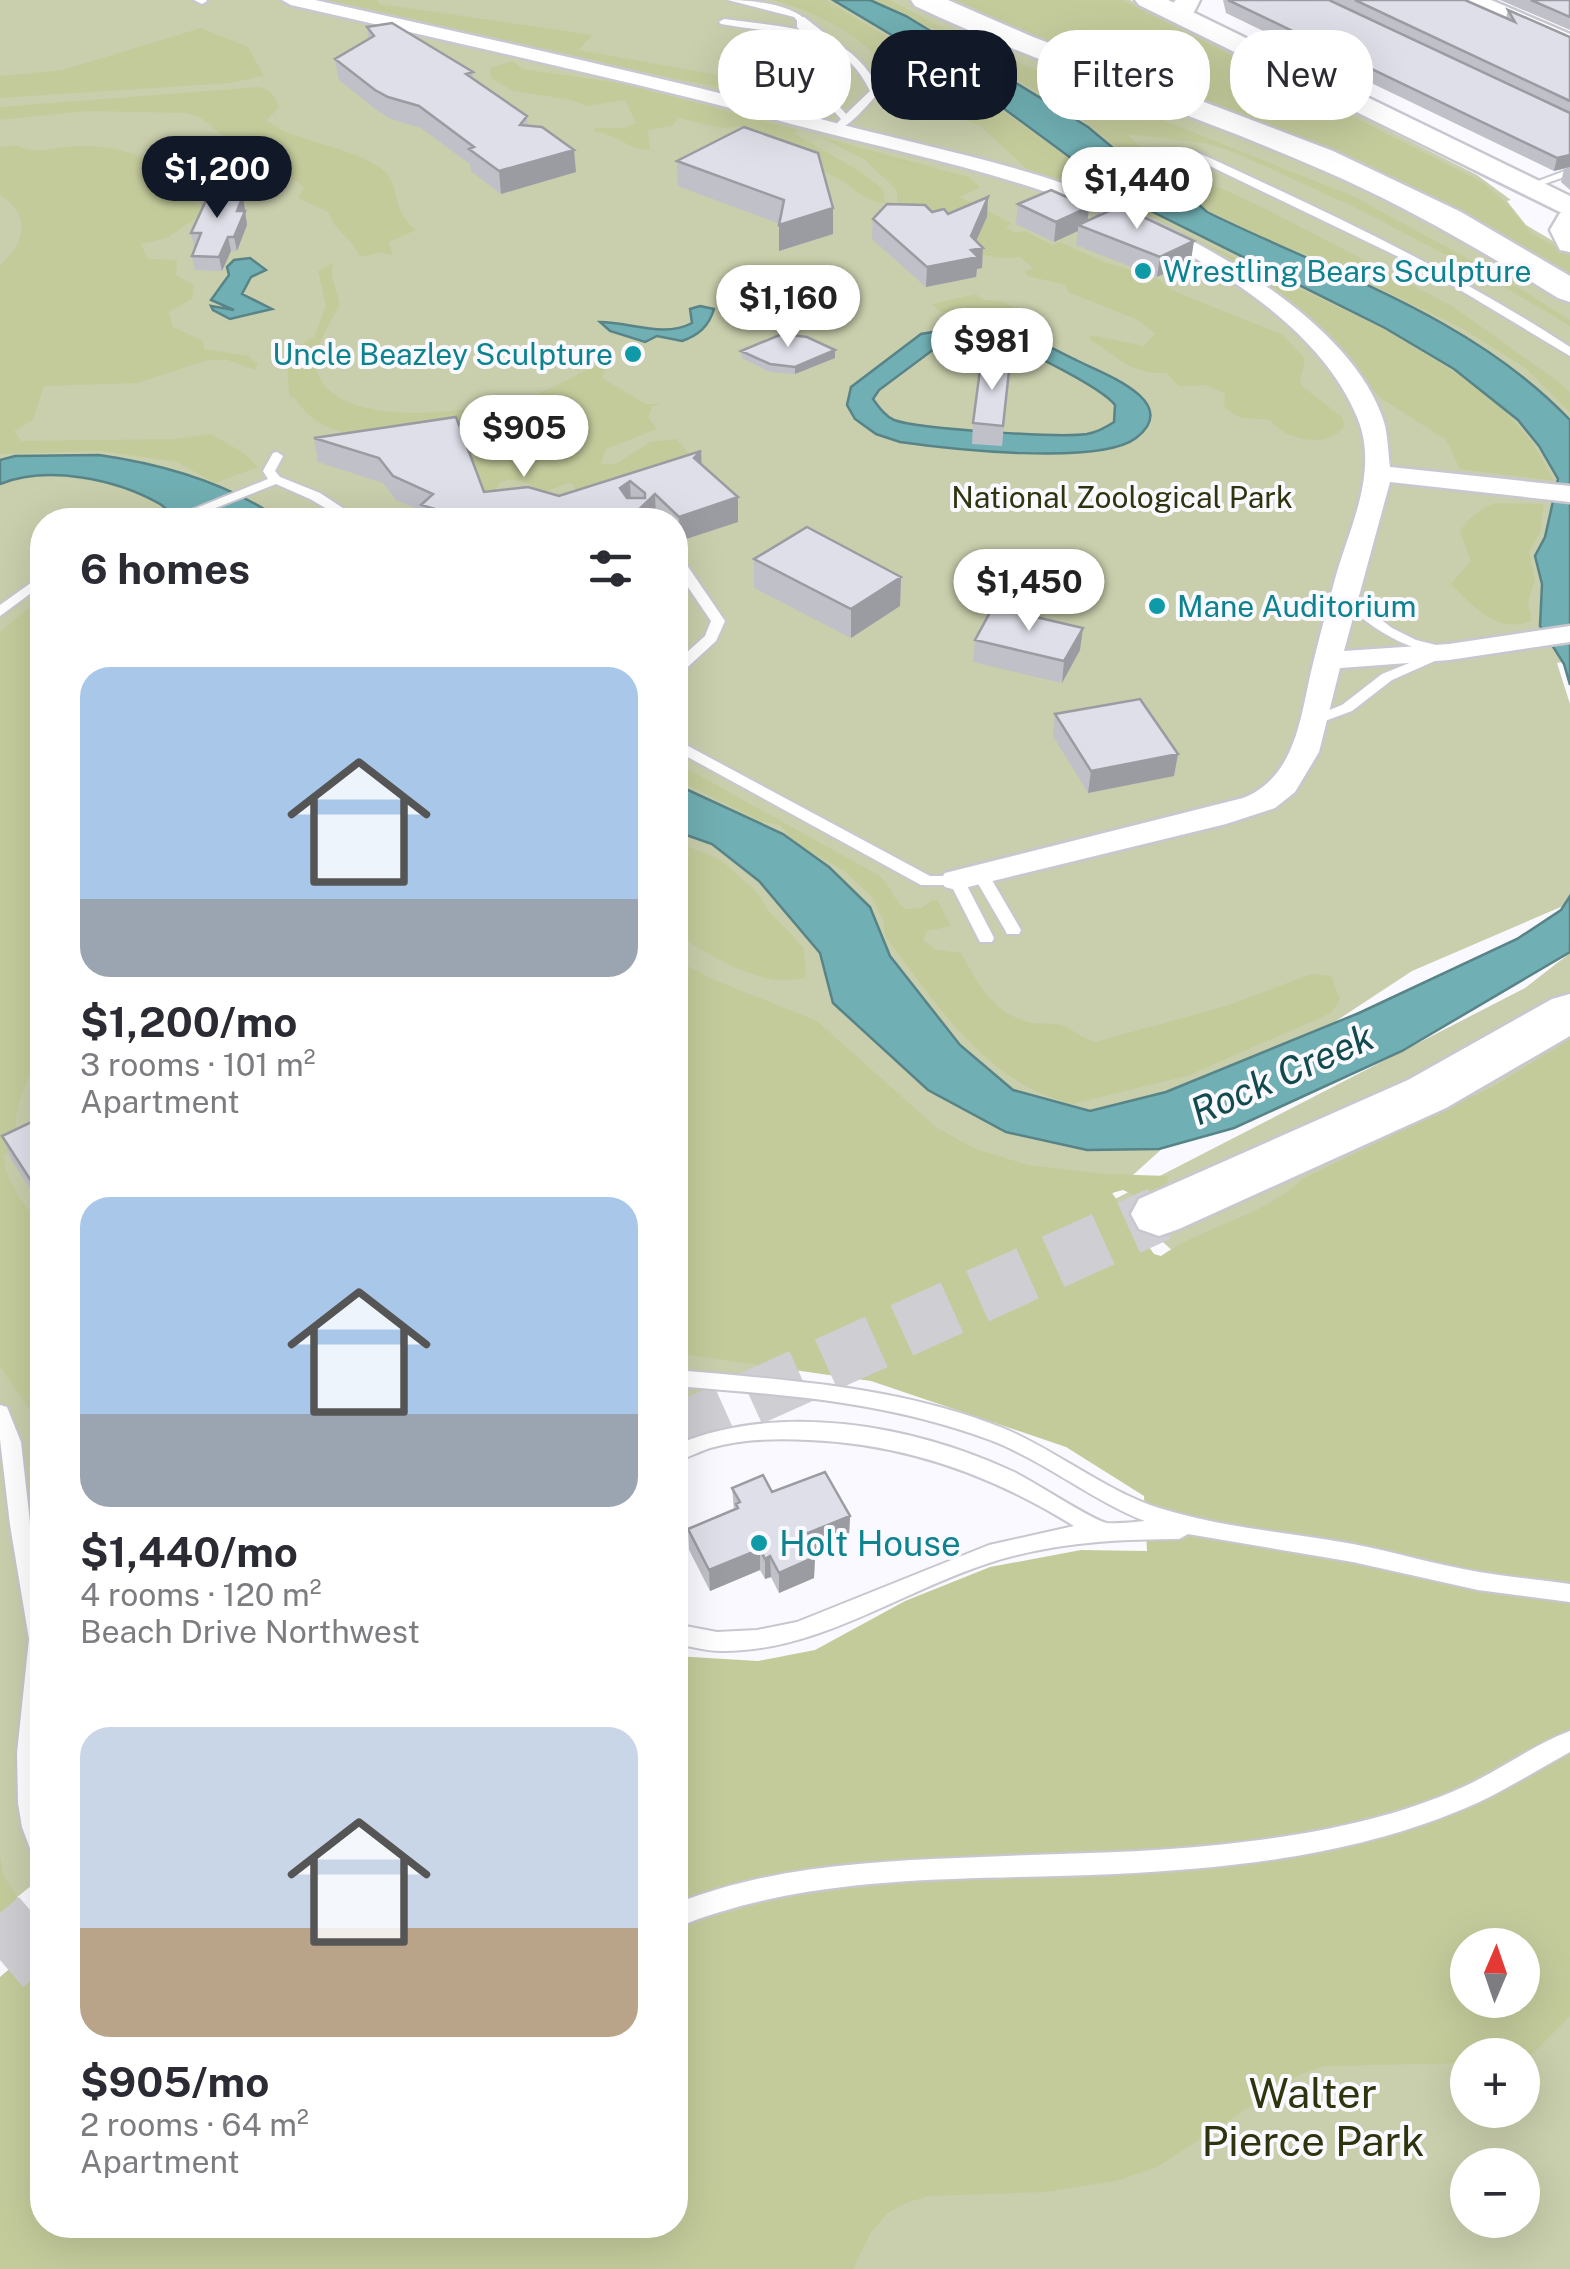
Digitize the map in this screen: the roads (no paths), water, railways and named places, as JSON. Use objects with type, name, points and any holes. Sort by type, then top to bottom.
[{"type":"main road","points":[[925,0],[1004,35],[1341,166],[1460,224],[1570,291]]},
{"type":"main road","points":[[1170,4],[1570,208]]},
{"type":"main road","points":[[1160,1214],[1427,1094],[1570,1012]]},
{"type":"street","points":[[290,0],[843,124],[1055,188],[1113,210],[1221,265],[1265,294],[1302,326],[1348,377],[1371,424],[1378,474],[1314,720],[1298,765],[1287,782],[1268,799],[1226,814],[968,878]]},
{"type":"street","points":[[1476,0],[1570,41]]},
{"type":"street","points":[[1570,219],[1564,230],[1570,244]]},
{"type":"street","points":[[1378,474],[1570,494]]},
{"type":"street","points":[[1327,661],[1486,648],[1570,634]]},
{"type":"lane","points":[[734,0],[797,15],[810,30]]},
{"type":"lane","points":[[727,19],[810,30]]},
{"type":"lane","points":[[851,60],[876,91],[851,117]]},
{"type":"lane","points":[[842,120],[843,124],[847,120]]},
{"type":"lane","points":[[1196,155],[1373,238],[1507,312],[1570,352]]},
{"type":"lane","points":[[1527,187],[1570,172]]},
{"type":"lane","points":[[270,482],[268,472],[277,456]]},
{"type":"lane","points":[[204,508],[270,482],[316,496],[336,508]]},
{"type":"lane","points":[[688,573],[718,621],[710,638],[688,659]]},
{"type":"lane","points":[[0,612],[30,588]]},
{"type":"lane","points":[[1344,596],[1381,630],[1401,640],[1449,652]]},
{"type":"lane","points":[[1314,720],[1347,708],[1388,677],[1449,652]]},
{"type":"lane","points":[[688,751],[927,881],[968,878]]},
{"type":"lane","points":[[968,878],[1012,930]]},
{"type":"lane","points":[[968,878],[986,938]]},
{"type":"lane","points":[[688,1379],[852,1394],[961,1420],[1044,1456],[1129,1506],[1207,1530],[1335,1550],[1478,1581],[1570,1592]]},
{"type":"lane","points":[[0,1412],[12,1453],[30,1580]]},
{"type":"lane","points":[[688,1446],[722,1436],[763,1432],[800,1432],[897,1444],[988,1469],[1099,1530]]},
{"type":"lane","points":[[688,1637],[706,1642],[775,1640],[986,1555],[1050,1537],[1099,1530],[1207,1530]]},
{"type":"lane","points":[[688,1912],[753,1890],[825,1878],[1296,1846],[1367,1830],[1431,1809],[1490,1785],[1570,1741]]},
{"type":"lane","points":[[30,1753],[30,1799]]},
{"type":"water","points":[[833,0],[870,0],[929,30],[883,30]]},
{"type":"water","points":[[1017,84],[1037,96],[1037,120],[1077,120],[1131,163],[1186,193],[1207,212],[1445,325],[1489,352],[1570,420],[1570,685],[1564,664],[1540,626],[1542,584],[1535,556],[1545,537],[1558,479],[1518,420],[1454,369],[1385,328],[1125,198],[1017,118]]},
{"type":"water","points":[[250,258],[266,270],[251,277],[242,294],[272,309],[230,319],[211,306],[234,310],[211,300],[229,275],[227,267],[234,260]]},
{"type":"water","points":[[690,309],[714,309],[709,320],[698,333],[682,341],[657,336],[645,342],[610,331],[600,322],[670,329],[692,323]]},
{"type":"water","points":[[975,325],[1021,334],[1133,390],[1150,412],[1148,425],[1136,438],[1117,446],[1058,453],[952,448],[900,442],[876,434],[855,419],[847,405],[851,387],[921,334]],"holes":[[[963,339],[1014,347],[1080,379],[1115,405],[1114,422],[1087,434],[1020,434],[908,423],[885,414],[873,399],[879,390],[934,349]]]},
{"type":"water","points":[[99,455],[147,464],[194,477],[263,508],[165,508],[123,488],[60,475],[19,478],[0,484],[0,460],[15,456]]},
{"type":"water","name":"Rock Creek","points":[[688,790],[783,834],[829,867],[870,907],[890,956],[960,1045],[1013,1090],[1090,1111],[1166,1092],[1359,1013],[1517,939],[1561,910],[1570,896],[1570,952],[1402,1051],[1234,1128],[1159,1149],[1087,1150],[1006,1132],[928,1090],[833,1003],[820,953],[759,881],[712,844],[688,836]]},
{"type":"tunnel","points":[[688,1427],[1159,1214]]},
{"type":"tunnel","points":[[0,1960],[30,1934]]},
{"type":"place","name":"Wrestling Bears Sculpture","points":[[1143,271]]},
{"type":"place","name":"Uncle Beazley Sculpture","points":[[633,354]]},
{"type":"place","name":"Mane Auditorium","points":[[1157,606]]},
{"type":"place","name":"Holt House","points":[[759,1543]]},
{"type":"park label","name":"National Zoological Park","points":[[1122,497]]},
{"type":"park label","name":"Walter Pierce Park","points":[[1313,2116]]}]
